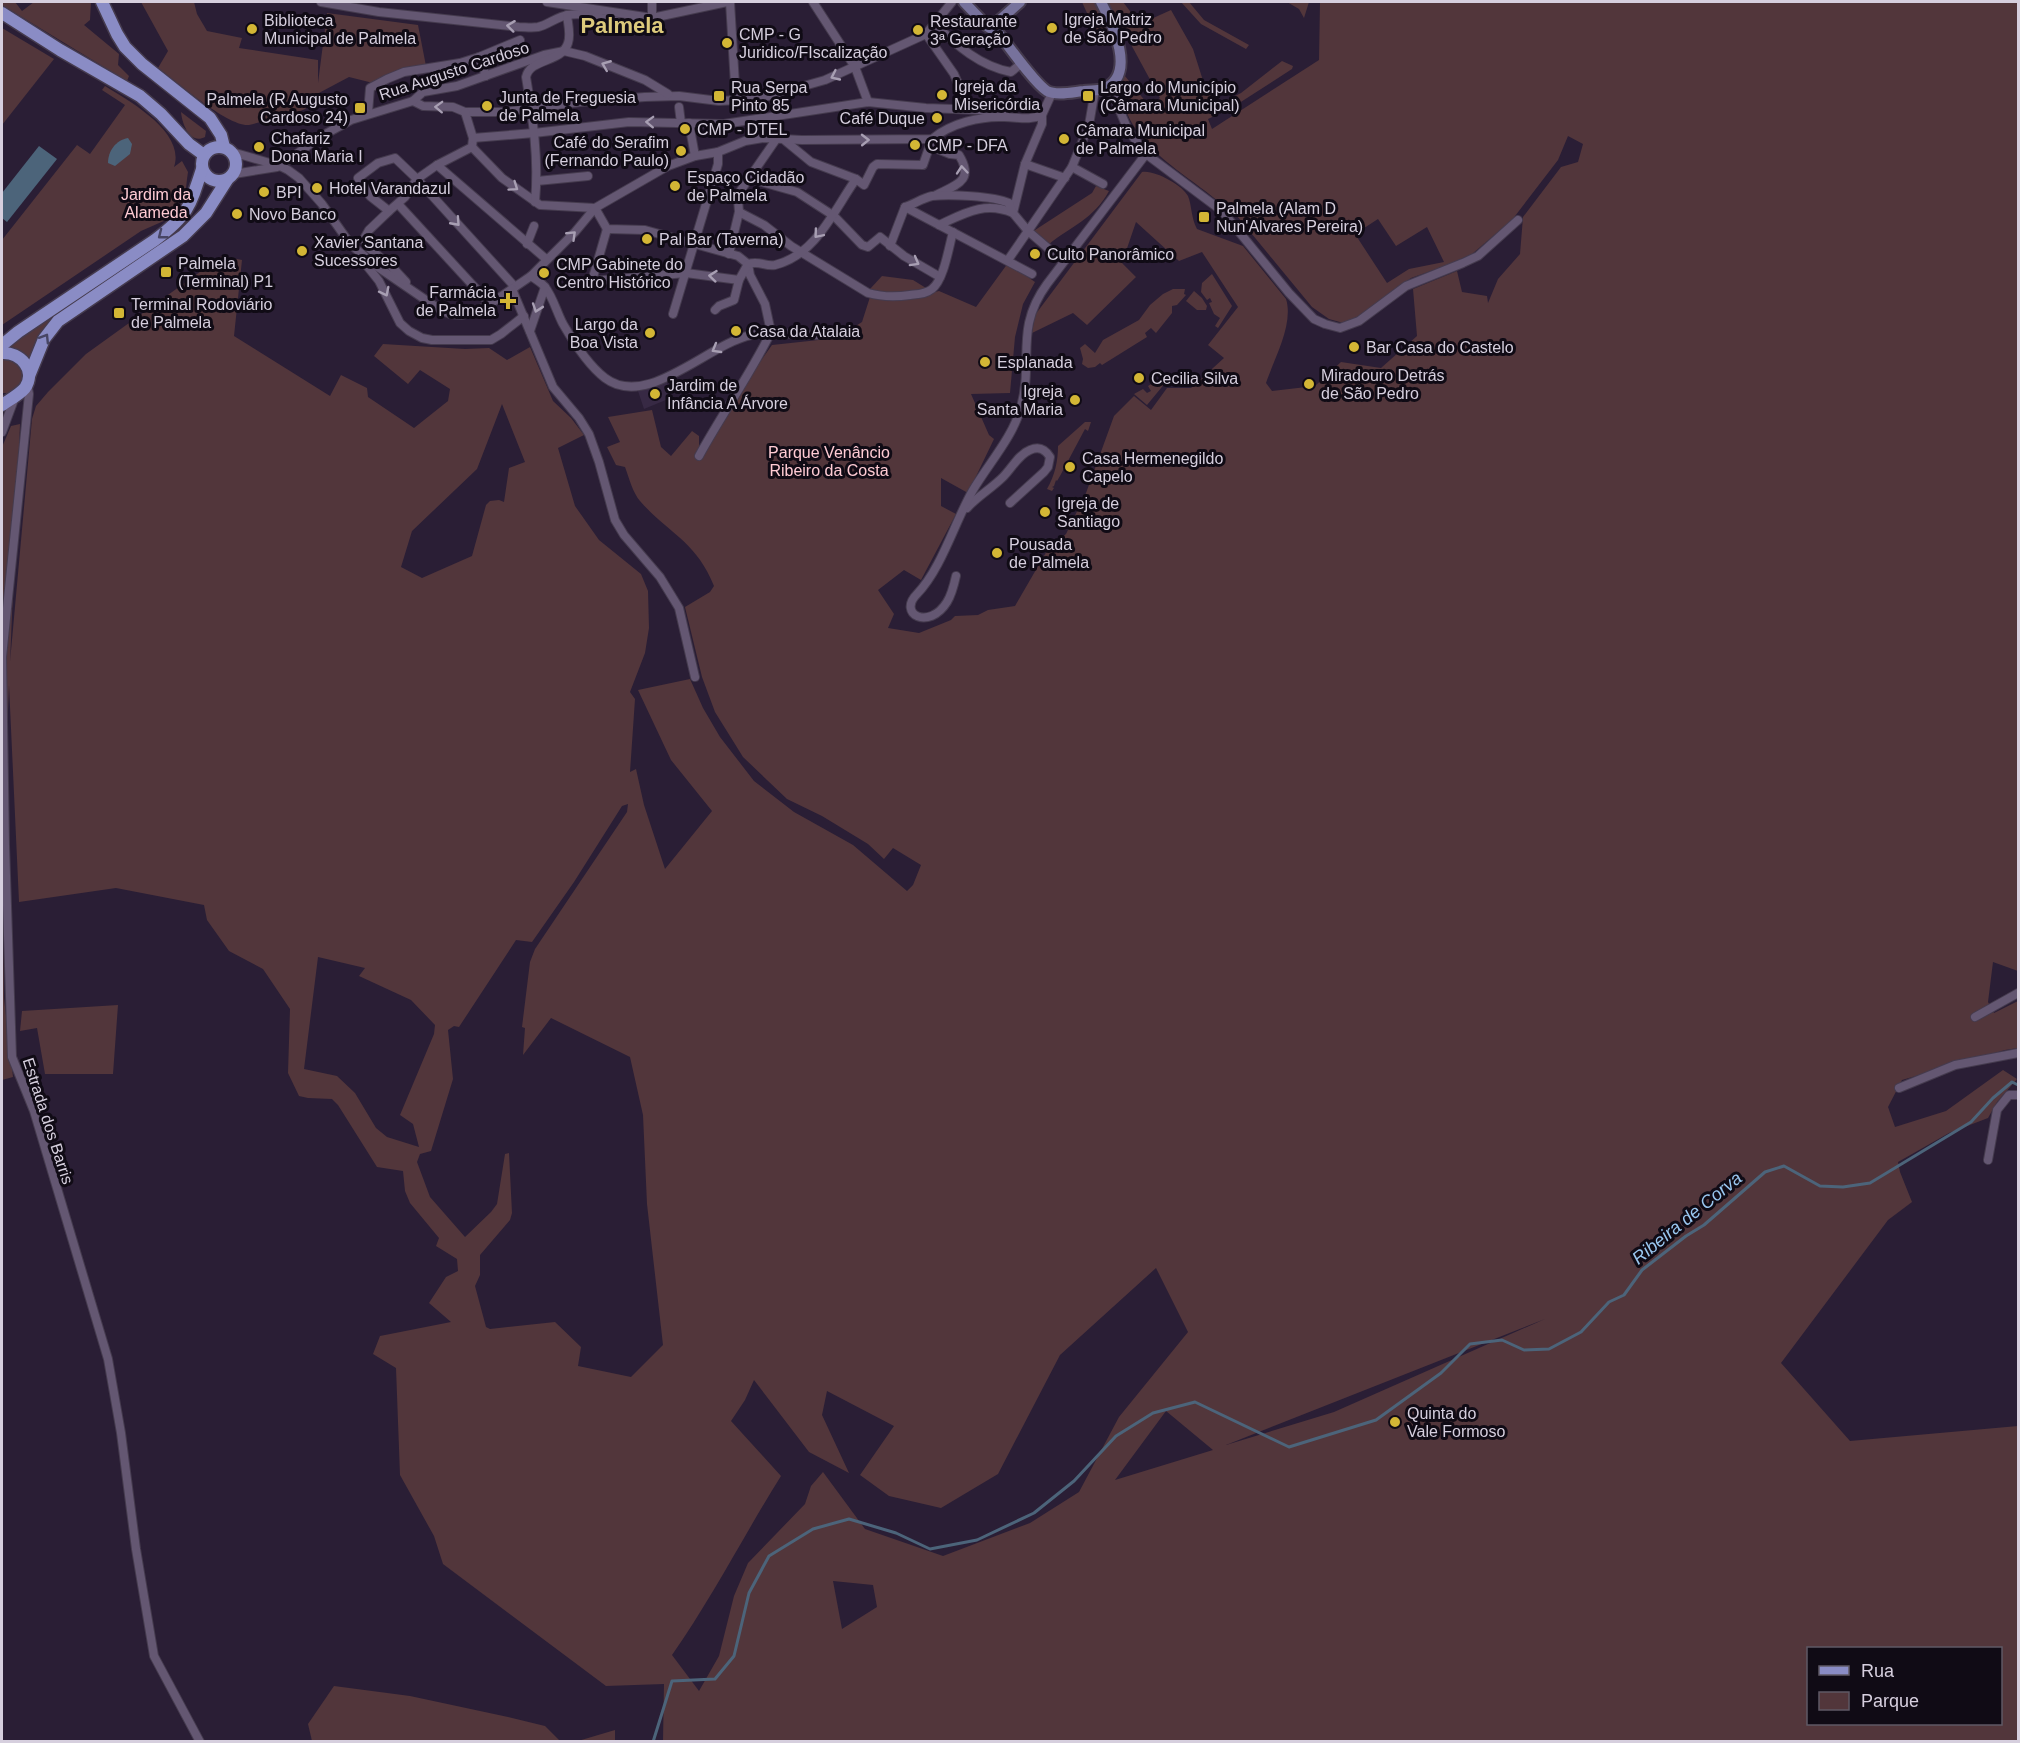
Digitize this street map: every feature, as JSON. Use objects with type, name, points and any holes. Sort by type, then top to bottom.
[{"type":"main road","points":[[2,405],[16,396],[28,379],[44,339],[58,321],[183,236],[206,213],[231,177],[237,163],[210,118],[142,64],[125,47],[102,2]]},
{"type":"main road","points":[[2,13],[60,50],[140,96],[162,114],[189,144],[204,155]]},
{"type":"main road","points":[[2,345],[174,226],[185,214],[192,199],[204,155],[213,148],[228,150]]},
{"type":"main road","points":[[202,169],[206,176],[219,182],[231,177]]},
{"type":"main road","points":[[2,353],[12,353],[22,359],[27,368],[28,379]]},
{"type":"main road","points":[[2,398],[16,396]]},
{"type":"street","points":[[321,2],[379,12],[536,27],[567,15],[580,15],[614,23],[637,22],[728,2],[736,101]]},
{"type":"street","points":[[379,12],[380,2]]},
{"type":"street","points":[[548,2],[580,4],[652,18]]},
{"type":"street","points":[[652,2],[652,18]]},
{"type":"street","points":[[813,2],[855,67],[868,102]]},
{"type":"street","points":[[413,101],[423,106],[453,107],[465,112],[504,112],[580,102],[679,96],[719,101],[758,99],[825,80],[926,34],[952,2]]},
{"type":"street","points":[[964,2],[990,28],[1020,2]]},
{"type":"street","points":[[993,26],[1044,89],[1052,93],[1095,90],[1114,82],[1119,70],[1120,55],[1117,38],[1101,2]]},
{"type":"street","points":[[535,202],[537,181],[534,133],[526,77],[527,72],[534,66],[564,51],[569,39],[567,15]]},
{"type":"street","points":[[935,24],[952,40],[989,67],[1011,72],[1022,63]]},
{"type":"street","points":[[926,34],[954,74],[969,109]]},
{"type":"street","points":[[368,113],[370,88],[387,79],[404,72],[460,63],[520,40]]},
{"type":"street","name":"Rua Augusto Cardoso","points":[[280,166],[320,137],[368,113],[413,101],[423,92],[457,86],[544,55],[564,51],[585,56],[645,80],[665,94],[679,96]]},
{"type":"street","points":[[479,57],[486,76]]},
{"type":"street","points":[[1110,85],[1128,130],[1146,154],[1222,211],[1289,293],[1309,314],[1325,324],[1344,327],[1366,317],[1406,286],[1478,256],[1518,220]]},
{"type":"street","points":[[1008,260],[1072,167],[1089,125],[1095,90]]},
{"type":"street","points":[[1013,213],[1025,164],[1052,93]]},
{"type":"street","points":[[417,294],[393,268],[369,248],[365,237],[369,230],[405,197],[417,179],[472,142],[629,122],[724,124],[868,102],[926,108],[969,109],[1021,118]]},
{"type":"street","points":[[679,107],[695,156]]},
{"type":"street","points":[[465,112],[472,142],[502,178],[540,205],[595,208]]},
{"type":"street","points":[[351,245],[417,294],[450,314],[462,315],[475,312],[490,304],[531,276],[575,232],[595,208],[668,166],[695,156],[718,152],[745,141],[763,138],[933,139],[977,119],[1005,117],[1030,119],[1042,115]]},
{"type":"street","points":[[779,138],[812,162],[856,179],[864,185],[873,167],[877,164],[923,165],[933,139]]},
{"type":"street","points":[[729,254],[739,212],[738,200],[741,190],[779,138]]},
{"type":"street","points":[[890,246],[905,207],[962,182],[965,176],[959,155],[950,154],[933,139]]},
{"type":"street","points":[[228,150],[280,166],[288,170],[309,189],[382,286],[400,323],[409,331],[422,338],[491,340],[524,316]]},
{"type":"street","points":[[673,314],[718,164],[718,152]]},
{"type":"street","points":[[956,576],[949,598],[937,614],[924,619],[913,612],[911,601],[927,582],[973,491],[1016,422],[1025,388],[1027,331],[1033,306],[1047,284],[1146,154]]},
{"type":"street","points":[[389,211],[370,196],[358,177],[378,163],[395,158],[417,179],[513,287],[554,387],[589,434],[615,520],[624,535],[660,577],[679,608],[694,677]]},
{"type":"street","points":[[1025,164],[1065,178]]},
{"type":"street","points":[[437,165],[546,259]]},
{"type":"street","points":[[231,177],[280,166]]},
{"type":"street","points":[[1072,167],[1103,184]]},
{"type":"street","points":[[537,181],[588,176]]},
{"type":"street","points":[[748,178],[797,192],[834,216],[862,245],[868,247],[880,237],[904,256],[940,277]]},
{"type":"street","points":[[715,310],[718,306],[734,300],[739,280],[748,264],[756,261],[770,265],[787,261],[808,246],[834,216],[844,195],[856,179]]},
{"type":"street","points":[[932,196],[971,196],[1009,203],[1013,213],[1028,231],[1056,255]]},
{"type":"street","points":[[398,204],[490,304]]},
{"type":"street","points":[[905,207],[1032,274]]},
{"type":"street","points":[[939,225],[980,208],[997,207],[1013,213]]},
{"type":"street","points":[[595,208],[607,229],[592,282],[686,273],[739,280]]},
{"type":"street","points":[[739,212],[764,225],[800,251],[868,292],[879,296],[904,296],[925,293],[932,289],[940,277],[953,232]]},
{"type":"street","points":[[527,244],[534,226]]},
{"type":"street","points":[[607,229],[645,230],[738,256],[748,264],[750,275],[765,304],[771,332],[699,456]]},
{"type":"street","points":[[531,276],[545,286],[563,324],[590,363],[606,378],[625,387],[644,386],[658,381],[728,342],[751,335],[771,332],[809,336],[824,335]]},
{"type":"street","points":[[530,330],[545,286]]},
{"type":"street","name":"Estrada dos Barris","points":[[28,379],[2,657],[12,1056],[34,1111],[108,1359],[122,1433],[136,1549],[154,1656],[200,1742]]},
{"type":"street","points":[[2,432],[16,396]]},
{"type":"street","name":"Estrada dos Barris","points":[[16,396],[25,416]]},
{"type":"street","points":[[962,513],[1028,451],[1044,449],[1050,457],[1048,467],[1010,503]]},
{"type":"street","points":[[1975,1017],[2019,993]]},
{"type":"street","points":[[1899,1088],[1955,1065],[2019,1053]]},
{"type":"street","points":[[1988,1160],[1996,1110],[2009,1095],[2019,1095]]},
{"type":"shaded area","name":"Jardim de Infância A Árvore","points":[[666,381],[673,397],[644,409],[638,391]]},
{"type":"green space","points":[[2,2],[15,2],[22,11],[34,2],[91,2],[90,20],[84,25],[119,54],[118,65],[129,76],[127,81],[2,5]]},
{"type":"green space","points":[[141,2],[194,2],[197,14],[207,31],[242,38],[239,48],[318,60],[318,83],[327,13],[418,25],[426,66],[373,83],[349,77],[317,94],[316,99],[305,109],[271,124],[268,120],[249,125],[240,124],[216,111],[158,68],[168,51]]},
{"type":"green space","points":[[1082,2],[1097,2],[1112,42],[1102,46]]},
{"type":"green space","name":"Parque Venâncio Ribeiro da Costa","points":[[1108,2],[1123,2],[1140,24],[1171,10],[1193,49],[1206,90],[1217,101],[1223,102],[1241,93],[1282,61],[1293,66],[1292,69],[1233,107],[1208,119],[1212,129],[1319,60],[1320,2],[2018,2],[2018,971],[1993,962],[1988,1002],[1994,1013],[2018,1001],[2018,1048],[1902,1080],[1888,1107],[1895,1127],[1946,1111],[2003,1070],[2017,1079],[1997,1102],[1988,1118],[1949,1133],[1898,1162],[1912,1202],[1888,1220],[1781,1363],[1850,1441],[2018,1426],[2018,1741],[663,1741],[664,1684],[606,1686],[443,1564],[434,1536],[400,1475],[396,1368],[373,1354],[380,1336],[451,1322],[429,1303],[446,1277],[458,1271],[457,1259],[436,1246],[439,1238],[410,1203],[405,1191],[403,1171],[377,1167],[332,1099],[299,1096],[288,1073],[290,1009],[263,969],[229,951],[207,920],[204,905],[116,888],[19,902],[9,685],[2,864],[2,447],[11,426],[20,424],[10,662],[32,419],[36,406],[86,354],[222,256],[242,260],[234,336],[330,396],[341,375],[367,388],[368,397],[414,428],[448,401],[450,389],[420,370],[408,384],[374,356],[383,344],[465,349],[489,348],[507,360],[530,347],[553,401],[571,418],[584,435],[558,448],[575,506],[599,540],[641,574],[648,591],[649,628],[645,653],[630,692],[635,699],[630,772],[636,769],[644,805],[665,869],[712,811],[671,760],[638,690],[690,679],[720,737],[754,781],[794,812],[853,845],[907,891],[913,885],[921,865],[893,848],[884,859],[868,844],[822,816],[787,799],[743,757],[715,712],[702,677],[685,607],[710,592],[714,586],[699,558],[638,498],[625,467],[616,465],[607,447],[620,442],[608,417],[652,410],[661,447],[671,456],[692,431],[699,436],[699,454],[720,418],[772,345],[837,338],[862,322],[870,297],[897,301],[939,291],[976,307],[1008,263],[1035,282],[1023,304],[1015,337],[1010,393],[971,394],[989,435],[994,439],[968,493],[941,478],[941,506],[956,514],[921,580],[904,570],[878,590],[894,614],[888,628],[919,633],[951,620],[955,616],[978,615],[988,610],[1015,606],[1048,549],[1066,534],[1086,493],[1114,416],[1134,396],[1151,410],[1167,388],[1191,388],[1224,358],[1208,345],[1238,307],[1202,252],[1179,261],[1136,222],[1122,263],[1136,277],[1087,325],[1073,313],[1032,333],[1035,315],[1142,172],[1160,175],[1180,187],[1188,196],[1197,229],[1243,246],[1286,299],[1288,309],[1285,330],[1266,383],[1272,391],[1315,386],[1341,362],[1381,368],[1417,336],[1413,289],[1457,271],[1462,292],[1487,296],[1488,303],[1498,279],[1520,254],[1523,217],[1561,167],[1578,162],[1583,144],[1568,136],[1558,160],[1512,220],[1472,254],[1411,278],[1347,324],[1329,319],[1312,307],[1228,205],[1225,207],[1173,167],[1141,137],[1130,119],[1123,99],[1122,77],[1125,76],[1150,107],[1160,98]],"holes":[[[1378,219],[1396,246],[1427,227],[1444,262],[1409,269],[1387,283],[1355,234]],[[502,404],[525,462],[509,468],[504,502],[490,501],[486,505],[472,556],[422,578],[401,567],[412,531],[477,469]],[[628,804],[627,812],[535,949],[530,962],[522,1027],[525,1028],[523,1055],[551,1018],[630,1057],[643,1115],[647,1204],[663,1345],[631,1377],[578,1366],[581,1347],[555,1322],[490,1329],[486,1327],[475,1286],[480,1275],[480,1255],[510,1220],[512,1213],[509,1153],[505,1154],[497,1204],[465,1237],[430,1197],[417,1162],[420,1154],[431,1151],[453,1079],[448,1030],[454,1026],[459,1027],[516,940],[532,942],[574,882],[622,806]],[[318,957],[365,968],[359,976],[411,1000],[435,1025],[434,1034],[400,1115],[413,1124],[419,1147],[387,1137],[376,1128],[355,1093],[337,1076],[304,1069]],[[1156,1268],[1188,1332],[1119,1417],[1079,1492],[1030,1523],[943,1556],[865,1529],[823,1472],[811,1486],[805,1504],[748,1563],[734,1596],[719,1656],[699,1691],[672,1655],[701,1611],[781,1476],[731,1421],[745,1400],[754,1380],[809,1452],[849,1473],[822,1415],[827,1391],[894,1426],[860,1475],[889,1496],[941,1508],[998,1474],[1060,1355]],[[1545,1319],[1334,1412],[1226,1445]],[[1166,1411],[1213,1450],[1115,1480]],[[833,1581],[873,1585],[877,1607],[842,1629]]]},
{"type":"green space","points":[[1181,2],[1189,2],[1204,20],[1249,45],[1246,49],[1201,24]]},
{"type":"green space","points":[[1287,2],[1309,2],[1304,18],[1299,9]]},
{"type":"green space","points":[[2,28],[54,59],[2,125]]},
{"type":"green space","name":"Jardim da Alameda","points":[[105,86],[141,109],[164,130],[172,142],[175,154],[174,167],[182,161],[188,172],[186,188],[177,207],[166,220],[141,231],[2,325],[2,240],[77,145],[90,154],[125,105],[102,90]]},
{"type":"green space","points":[[181,112],[206,131],[205,137],[200,139],[191,136],[185,127]]},
{"type":"green space","points":[[1096,186],[1109,191],[1096,209],[1082,221],[1048,245],[1032,232],[1092,193]]},
{"type":"green space","points":[[1212,274],[1232,306],[1218,328],[1215,326],[1220,318],[1214,314],[1209,303],[1212,302],[1210,298],[1207,300],[1201,292],[1202,283]]},
{"type":"green space","points":[[882,276],[913,280],[926,288],[898,293],[870,289]]},
{"type":"green space","points":[[1173,289],[1185,289],[1184,294],[1186,295],[1177,305],[1172,306],[1172,313],[1156,333],[1151,328],[1145,333],[1147,337],[1102,365],[1100,363],[1088,368],[1082,364],[1080,348],[1085,344],[1095,353],[1103,340],[1139,320],[1150,305]]},
{"type":"green space","points":[[1194,291],[1202,298],[1207,306],[1206,310],[1197,310],[1186,301]]},
{"type":"green space","points":[[56,313],[34,345],[29,362],[20,351],[7,345]]},
{"type":"green space","points":[[2,359],[17,363],[23,372],[23,382],[11,393],[2,393]]},
{"type":"green space","points":[[1169,373],[1171,376],[1147,405],[1134,394],[1143,389],[1147,393],[1151,391],[1148,386]]},
{"type":"green space","points":[[1085,422],[1091,422],[1088,431],[1085,429],[1052,487],[1054,488],[1052,491],[1047,489],[1056,468],[1058,446]]},
{"type":"green space","points":[[2,882],[4,998],[13,1077],[2,1080]]},
{"type":"green space","points":[[118,1005],[113,1074],[45,1074],[37,1028],[20,1031],[22,1011]]},
{"type":"green space","points":[[334,1686],[410,1696],[545,1726],[560,1741],[312,1741],[308,1724]]},
{"type":"green space","points":[[615,1730],[615,1741],[578,1741]]},
{"type":"water","points":[[128,138],[132,144],[130,154],[115,166],[108,163],[109,154],[114,147],[120,141]]},
{"type":"water","points":[[39,146],[57,159],[7,222],[2,218],[2,193]]},
{"type":"waterway","name":"Ribeira de Corva","points":[[653,1742],[672,1681],[715,1679],[734,1656],[749,1593],[769,1556],[813,1529],[849,1519],[896,1533],[930,1549],[977,1540],[1034,1513],[1074,1481],[1116,1436],[1153,1413],[1195,1402],[1289,1447],[1376,1420],[1441,1373],[1470,1344],[1502,1340],[1524,1350],[1549,1349],[1581,1332],[1609,1302],[1624,1295],[1642,1270],[1704,1225],[1765,1172],[1784,1166],[1820,1186],[1843,1187],[1870,1183],[1971,1122],[1993,1098],[2012,1082],[2018,1085]]},
{"type":"place","name":"Igreja Matriz de São Pedro","points":[[1052,28]]},
{"type":"place","name":"Biblioteca Municipal de Palmela","points":[[252,29]]},
{"type":"place","name":"Restaurante 3ª Geração","points":[[918,30]]},
{"type":"place","name":"CMP - G Juridico/FIscalização","points":[[727,43]]},
{"type":"place","name":"Igreja da Misericórdia","points":[[942,95]]},
{"type":"place","name":"Rua Serpa Pinto 85","points":[[719,96]]},
{"type":"place","name":"Largo do Município (Câmara Municipal)","points":[[1088,96]]},
{"type":"place","name":"Junta de Freguesia de Palmela","points":[[487,106]]},
{"type":"place","name":"Palmela (R Augusto Cardoso 24)","points":[[360,108]]},
{"type":"place","name":"Café Duque","points":[[937,118]]},
{"type":"place","name":"CMP - DTEL","points":[[685,129]]},
{"type":"place","name":"Câmara Municipal de Palmela","points":[[1064,139]]},
{"type":"place","name":"CMP - DFA","points":[[915,145]]},
{"type":"place","name":"Chafariz Dona Maria I","points":[[259,147]]},
{"type":"place","name":"Café do Serafim (Fernando Paulo)","points":[[681,151]]},
{"type":"place","name":"Espaço Cidadão de Palmela","points":[[675,186]]},
{"type":"place","name":"Hotel Varandazul","points":[[317,188]]},
{"type":"place","name":"BPI","points":[[264,192]]},
{"type":"place","name":"Novo Banco","points":[[237,214]]},
{"type":"place","name":"Palmela (Alam D Nun'Alvares Pereira)","points":[[1204,217]]},
{"type":"place","name":"Pal Bar (Taverna)","points":[[647,239]]},
{"type":"place","name":"Xavier Santana Sucessores","points":[[302,251]]},
{"type":"place","name":"Culto Panorâmico","points":[[1035,254]]},
{"type":"place","name":"Palmela (Terminal) P1","points":[[166,272]]},
{"type":"place","name":"CMP Gabinete do Centro Histórico","points":[[544,273]]},
{"type":"place","name":"Farmácia de Palmela","points":[[508,301]]},
{"type":"place","name":"Terminal Rodoviário de Palmela","points":[[119,313]]},
{"type":"place","name":"Casa da Atalaia","points":[[736,331]]},
{"type":"place","name":"Largo da Boa Vista","points":[[650,333]]},
{"type":"place","name":"Bar Casa do Castelo","points":[[1354,347]]},
{"type":"place","name":"Esplanada","points":[[985,362]]},
{"type":"place","name":"Cecilia Silva","points":[[1139,378]]},
{"type":"place","name":"Miradouro Detrás de São Pedro","points":[[1309,384]]},
{"type":"place","name":"Jardim de Infância A Árvore","points":[[655,394]]},
{"type":"place","name":"Igreja Santa Maria","points":[[1075,400]]},
{"type":"place","name":"Casa Hermenegildo Capelo","points":[[1070,467]]},
{"type":"place","name":"Igreja de Santiago","points":[[1045,512]]},
{"type":"place","name":"Pousada de Palmela","points":[[997,553]]},
{"type":"place","name":"Quinta do Vale Formoso","points":[[1395,1422]]},
{"type":"district","name":"Palmela","points":[[622,25]]}]
